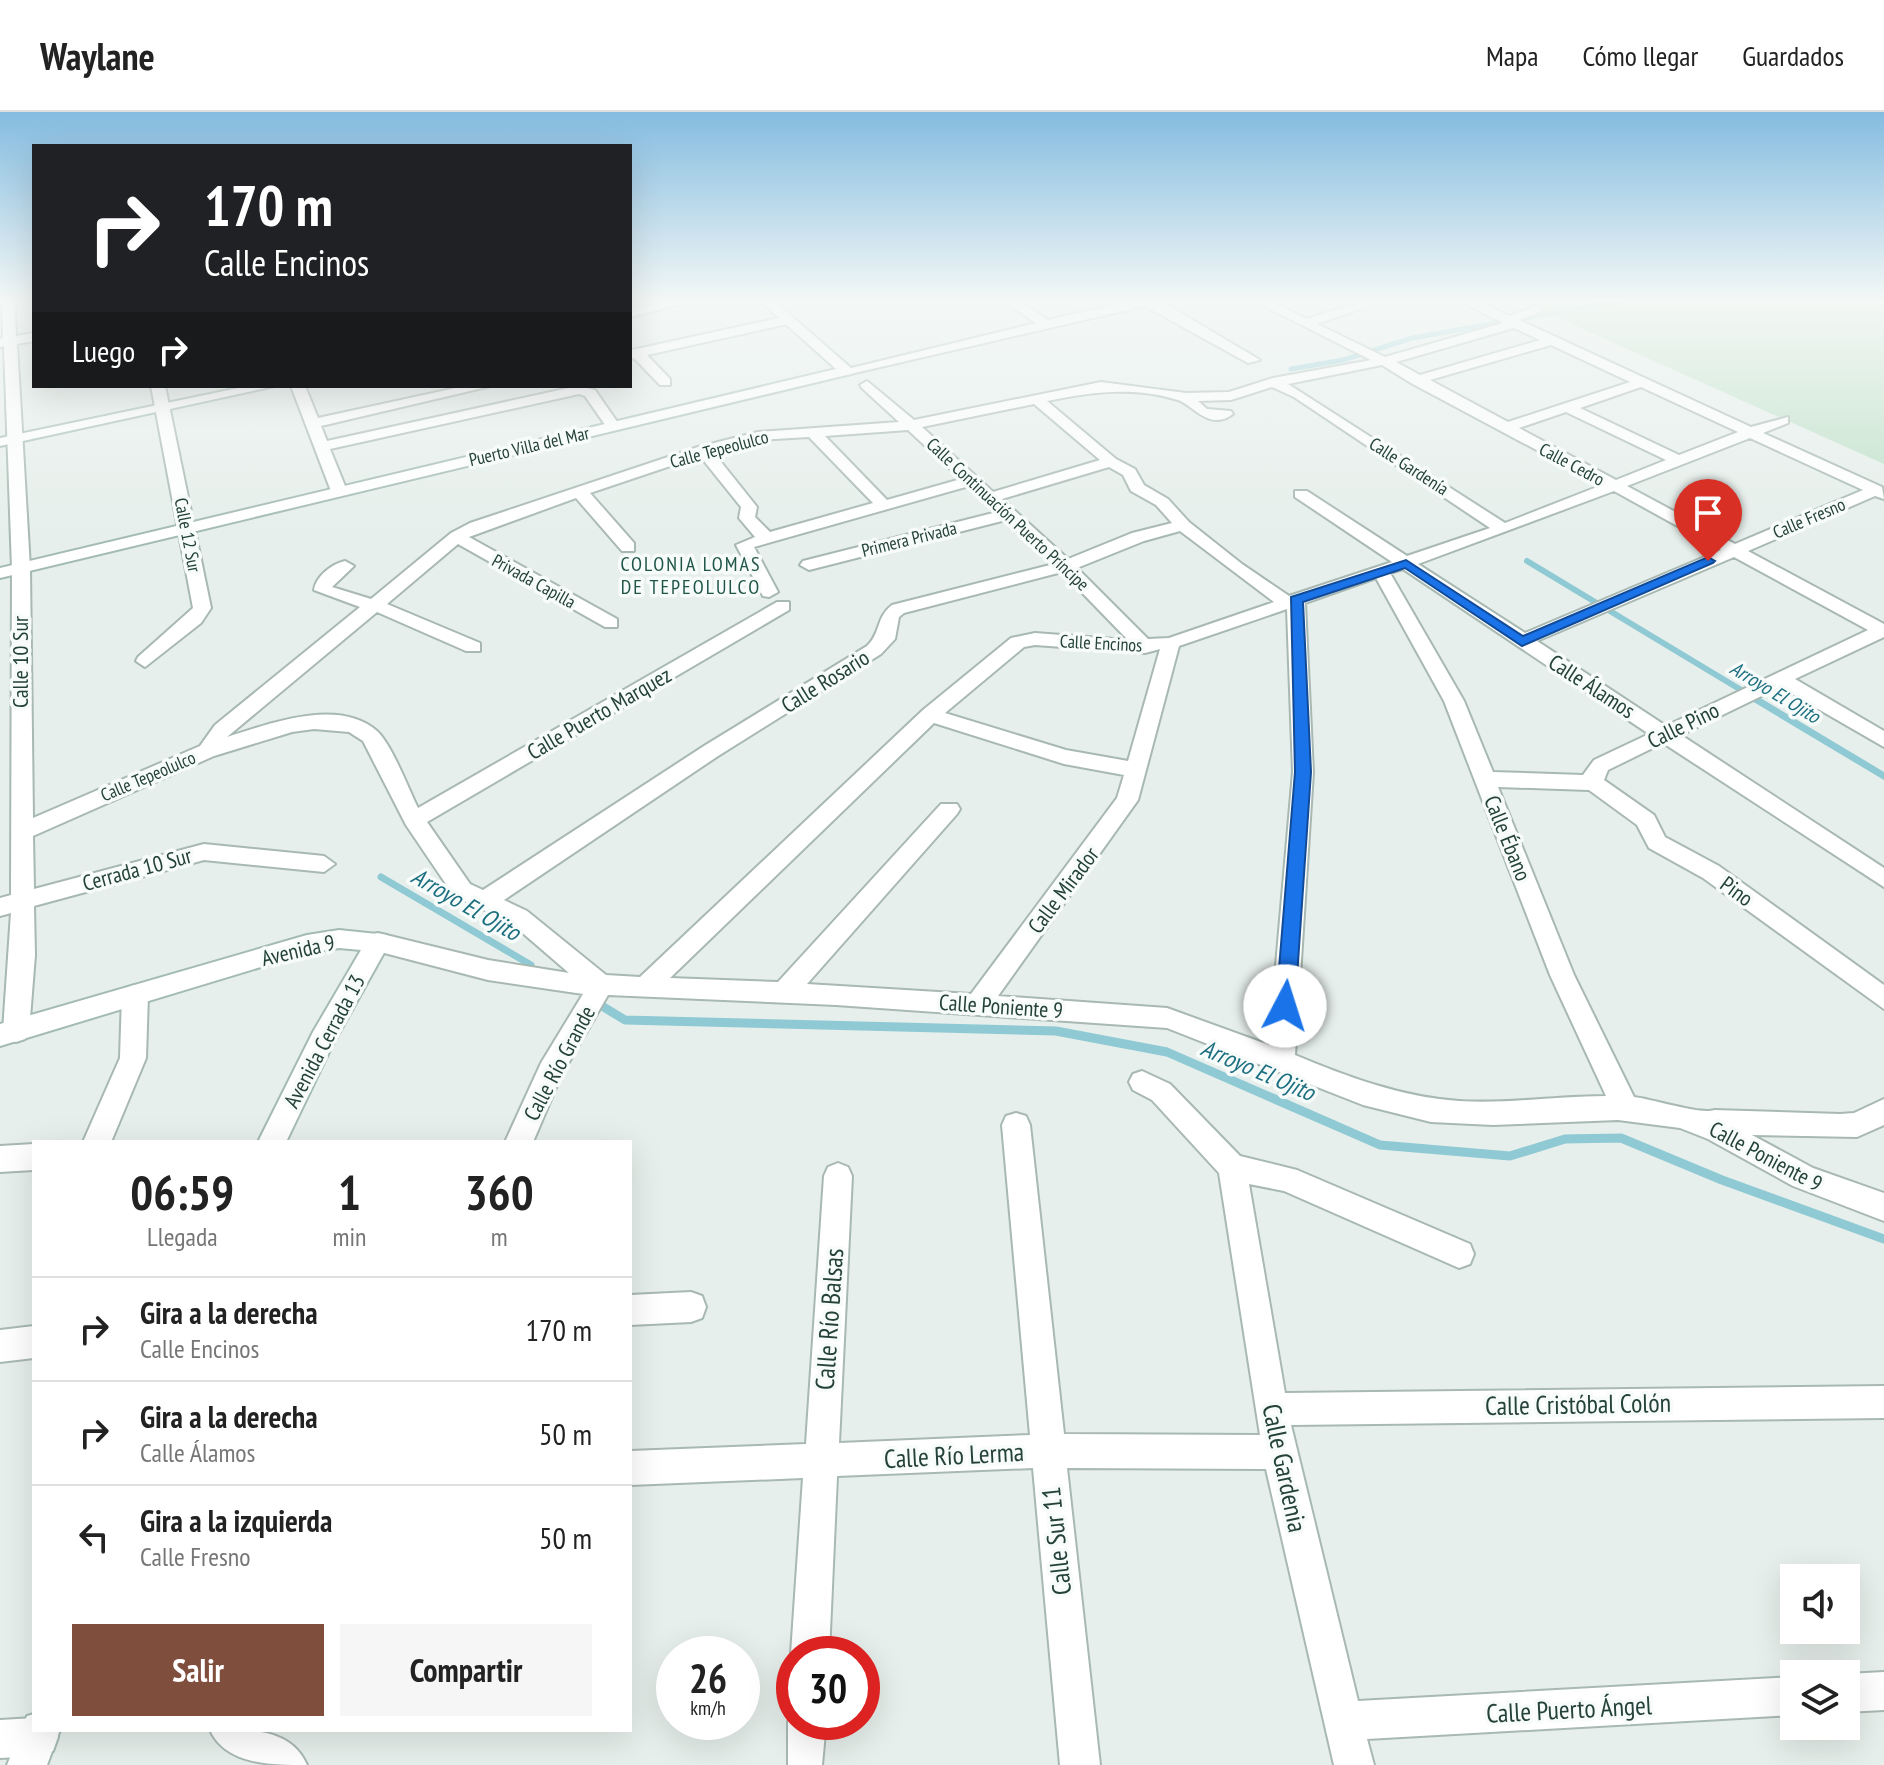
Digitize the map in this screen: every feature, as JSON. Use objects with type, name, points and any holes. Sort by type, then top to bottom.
[{"type":"street","name":"Calle 10 Sur","points":[[6,377],[8,440],[19,495],[10,570],[10,761],[20,833],[11,904],[23,955],[8,1033]]},
{"type":"street","points":[[659,377],[665,382]]},
{"type":"street","name":"Puerto Villa del Mar","points":[[10,570],[820,377]]},
{"type":"street","name":"Calle Tepeolulco","points":[[20,833],[207,751],[222,730],[457,537],[476,526],[703,450],[758,436],[913,425],[1101,386],[1136,388],[1186,397],[1231,396],[1299,377]]},
{"type":"street","name":"Calle Cedro","points":[[1411,377],[1883,630]]},
{"type":"street","points":[[1416,380],[1426,377]]},
{"type":"street","points":[[1633,377],[1880,492]]},
{"type":"street","name":"Calle Gardenía","points":[[1273,382],[1299,394],[1503,529]]},
{"type":"street","points":[[1505,428],[1643,382]]},
{"type":"street","name":"Calle Continuación Puerto Príncipe","points":[[867,385],[1066,566],[1145,647]]},
{"type":"street","name":"Calle 12 Sur","points":[[145,661],[195,619],[202,608],[158,388]]},
{"type":"street","points":[[8,440],[258,388]]},
{"type":"street","points":[[299,388],[339,491]]},
{"type":"street","points":[[314,423],[475,388]]},
{"type":"street","points":[[323,446],[579,390],[590,393],[613,426]]},
{"type":"street","points":[[1186,397],[1203,413],[1226,414]]},
{"type":"street","points":[[1036,399],[1111,462],[1130,472],[1137,488],[1162,502],[1183,525],[1236,568],[1292,601],[1303,772],[1281,1061]]},
{"type":"street","points":[[1569,408],[1679,461]]},
{"type":"street","name":"Calle Encinos","points":[[645,987],[930,715],[1022,640],[1145,647],[1171,643],[1503,529],[1783,420]]},
{"type":"street","points":[[813,432],[884,506]]},
{"type":"street","points":[[703,450],[750,510],[747,518],[766,538],[973,480]]},
{"type":"street","points":[[992,497],[1111,462]]},
{"type":"street","points":[[580,492],[628,547]]},
{"type":"street","name":"Calle Fresno","points":[[1522,641],[1735,549],[1880,492]]},
{"type":"street","name":"Calle Álamos","points":[[1301,494],[1884,879]]},
{"type":"street","points":[[0,499],[19,495]]},
{"type":"street","name":"Primera Privada","points":[[809,565],[1009,514]]},
{"type":"street","name":"Calle Rosario","points":[[484,901],[711,751],[874,650],[886,639],[890,615],[898,609],[1066,566],[1138,537],[1183,525]]},
{"type":"street","name":"Privada Capilla","points":[[457,537],[611,623]]},
{"type":"street","name":"Calle Puerto Marquez","points":[[414,820],[776,599],[742,548],[766,538]]},
{"type":"street","points":[[345,566],[324,582],[323,590],[375,605],[473,647]]},
{"type":"street","name":"Calle Ébano","points":[[1381,572],[1442,677],[1562,975],[1626,1109]]},
{"type":"street","name":"Calle Pino","points":[[1594,783],[1598,767],[1883,630]]},
{"type":"street","name":"Calle Mirador","points":[[977,1005],[1127,800],[1138,770],[1171,643]]},
{"type":"street","points":[[1779,678],[1884,740]]},
{"type":"street","points":[[930,715],[1064,757],[1138,770]]},
{"type":"street","points":[[207,751],[316,722],[346,722],[371,737],[414,820],[462,890],[519,917],[601,985]]},
{"type":"street","points":[[1484,779],[1594,783]]},
{"type":"street","name":"Pino","points":[[1594,783],[1646,820],[1657,842],[1711,872],[1884,999]]},
{"type":"street","points":[[784,993],[949,809]]},
{"type":"street","name":"Cerrada 10 Sur","points":[[11,904],[204,852],[324,864]]},
{"type":"street","name":"Avenida 9","points":[[8,1033],[307,944],[339,939],[378,942],[454,965],[521,978],[601,985]]},
{"type":"street","name":"Avenida Cerrada 13","points":[[273,1140],[378,942]]},
{"type":"street","name":"Calle Poniente 9","points":[[601,985],[784,993],[1167,1018],[1376,1097],[1432,1110],[1478,1114],[1626,1109],[1700,1121],[1800,1176],[1884,1207]]},
{"type":"street","name":"Calle Río Grande","points":[[520,1140],[550,1071],[601,985]]},
{"type":"street","points":[[98,1140],[133,1058],[135,995]]},
{"type":"street","points":[[1142,1082],[1161,1092],[1232,1167],[1287,1179],[1459,1254]]},
{"type":"street","points":[[1700,1121],[1840,1126],[1866,1122],[1884,1111]]},
{"type":"street","name":"Calle Sur 11","points":[[1016,1125],[1080,1765]]},
{"type":"street","points":[[0,1159],[32,1157]]},
{"type":"street","name":"Calle Gardenia","points":[[1232,1167],[1279,1452],[1354,1765]]},
{"type":"street","name":"Calle Río Balsas","points":[[811,1636],[838,1176]]},
{"type":"street","points":[[632,1310],[691,1307]]},
{"type":"street","points":[[0,1346],[32,1342]]},
{"type":"street","name":"Calle Cristóbal Colón","points":[[1271,1409],[1884,1402]]},
{"type":"street","name":"Calle Río Lerma","points":[[632,1468],[1047,1451],[1279,1452]]},
{"type":"street","points":[[1860,1692],[1884,1691]]},
{"type":"street","name":"Calle Puerto Ángel","points":[[1345,1721],[1780,1697]]},
{"type":"street","points":[[232,1732],[287,1765]]},
{"type":"street","points":[[0,1739],[36,1744]]},
{"type":"street","points":[[805,1760],[806,1740]]},
{"type":"green space","points":[[1690,377],[1884,377],[1884,464]]},
{"type":"waterway","name":"Arroyo El Ojito","points":[[1527,561],[1751,696]]},
{"type":"waterway","name":"Arroyo El Ojito","points":[[1747,694],[1884,776]]},
{"type":"waterway","name":"Arroyo El Ojito","points":[[381,877],[531,965]]},
{"type":"waterway","name":"Arroyo El Ojito","points":[[597,1003],[625,1020],[1056,1031],[1167,1052],[1380,1145],[1510,1156],[1565,1139],[1621,1138],[1722,1180],[1884,1239]]},
{"type":"district","name":"COLONIA LOMAS DE TEPEOLULCO","points":[[691,576]]},
{"type":"route","points":[[1285,1006],[1298,870],[1303,772],[1296,599],[1406,564],[1522,641],[1708,561]]}]
